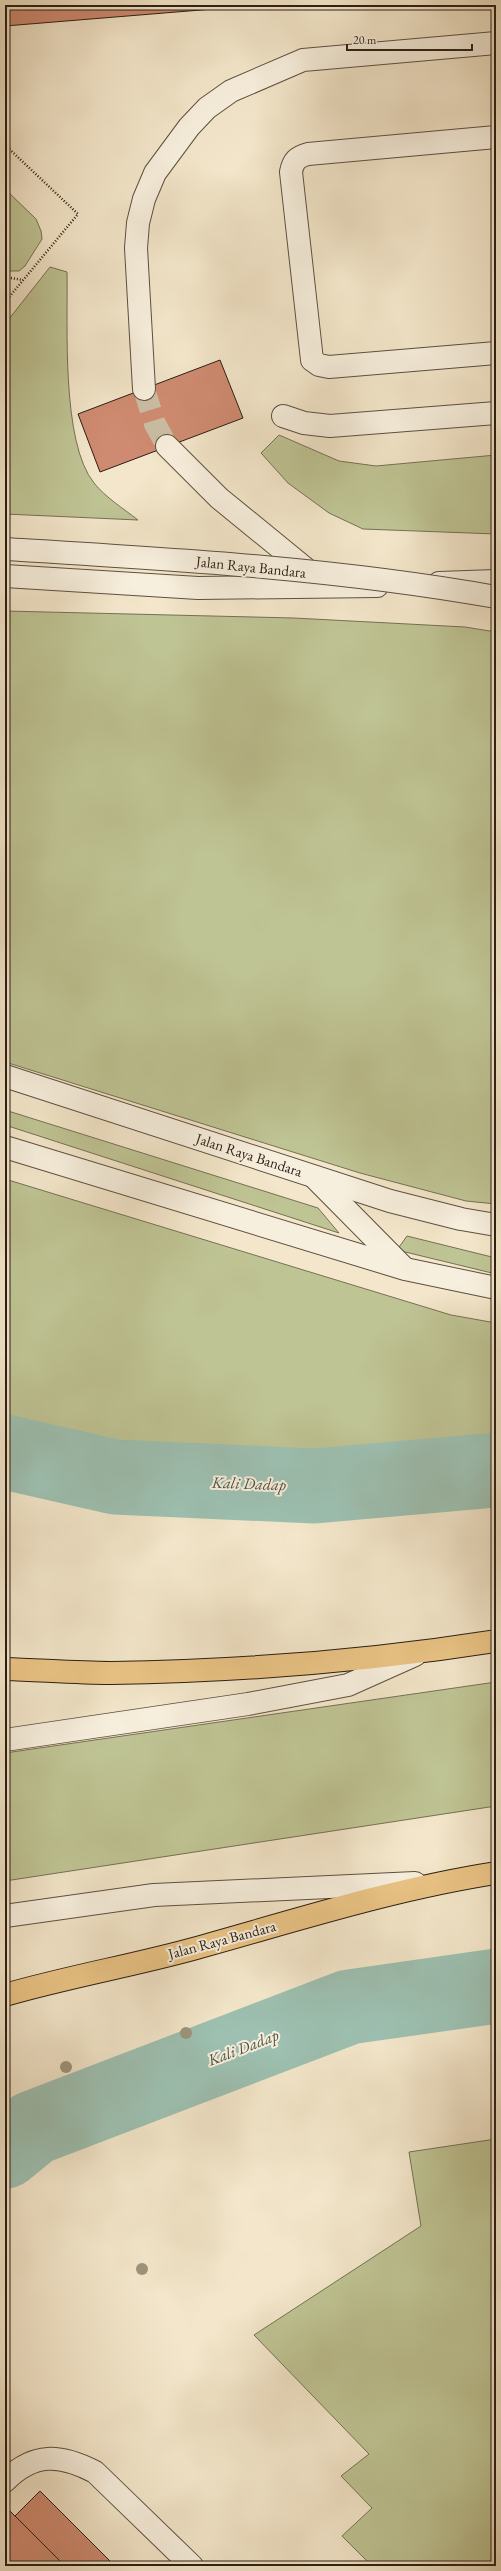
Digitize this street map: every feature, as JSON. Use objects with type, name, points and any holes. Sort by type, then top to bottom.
[{"type":"main road","points":[[5,1669],[110,1673],[251,1667],[418,1654],[496,1642]]},
{"type":"main road","name":"Jalan Raya Bandara","points":[[5,1995],[58,1980],[179,1952],[438,1882],[496,1873]]},
{"type":"street","points":[[144,389],[136,262],[138,223],[144,199],[155,173],[189,127],[207,108],[231,91],[303,60],[496,44]]},
{"type":"street","points":[[496,138],[308,154],[299,156],[293,164],[291,172],[312,360],[319,365],[329,367],[496,353]]},
{"type":"street","points":[[283,416],[304,423],[330,426],[496,413]]},
{"type":"street","points":[[167,446],[219,498],[329,588]]},
{"type":"street","name":"Jalan Raya Bandara","points":[[5,549],[184,560],[424,584],[496,597]]},
{"type":"street","points":[[5,576],[198,588],[329,588],[491,582]]},
{"type":"street","name":"Jalan Raya Bandara","points":[[5,1076],[397,1203],[461,1220],[496,1225]]},
{"type":"street","points":[[5,1147],[405,1269],[496,1288]]},
{"type":"street","points":[[313,1176],[405,1269]]},
{"type":"street","points":[[5,1740],[248,1704],[348,1685],[418,1654]]},
{"type":"street","name":"Jalan Raya Bandara","points":[[5,1916],[154,1895],[438,1882]]},
{"type":"street","points":[[5,2481],[27,2463],[44,2458],[61,2459],[79,2464],[94,2472],[192,2566]]},
{"type":"path","points":[[5,145],[78,214],[5,302]]},
{"type":"path","points":[[5,277],[23,280]]},
{"type":"green space","points":[[5,189],[36,219],[41,231],[42,239],[25,266],[19,271],[5,271]]},
{"type":"green space","points":[[50,267],[67,272],[68,382],[76,440],[83,464],[98,488],[138,520],[5,514],[5,324]]},
{"type":"green space","points":[[279,435],[339,461],[376,466],[496,455],[496,534],[363,529],[329,513],[288,483],[261,453]]},
{"type":"green space","points":[[5,611],[294,618],[465,627],[496,632],[496,1204],[466,1201],[360,1173],[5,1062]]},
{"type":"green space","points":[[5,1110],[318,1208],[339,1233],[5,1125]]},
{"type":"green space","points":[[5,1179],[451,1315],[496,1323],[496,1461],[318,1476],[118,1466],[5,1439]]},
{"type":"green space","points":[[407,1236],[496,1258],[496,1274],[397,1250]]},
{"type":"green space","points":[[496,1682],[496,1806],[5,1881],[5,1753]]},
{"type":"green space","points":[[496,2139],[496,2566],[372,2566],[342,2536],[372,2508],[341,2476],[369,2454],[254,2335],[421,2226],[409,2152]]},
{"type":"building","points":[[5,5],[262,5],[5,26]]},
{"type":"building","points":[[220,360],[243,418],[100,472],[78,414]]},
{"type":"building","points":[[40,2491],[115,2566],[65,2566],[15,2516]]},
{"type":"building","points":[[9,2510],[65,2566],[5,2566],[5,2513]]},
{"type":"waterway","name":"Kali Dadap","points":[[5,1452],[115,1477],[315,1486],[496,1470]]},
{"type":"waterway","name":"Kali Dadap","points":[[5,2151],[33,2128],[349,2007],[496,1986]]},
{"type":"tunnel","points":[[144,389],[155,424],[167,446]]}]
